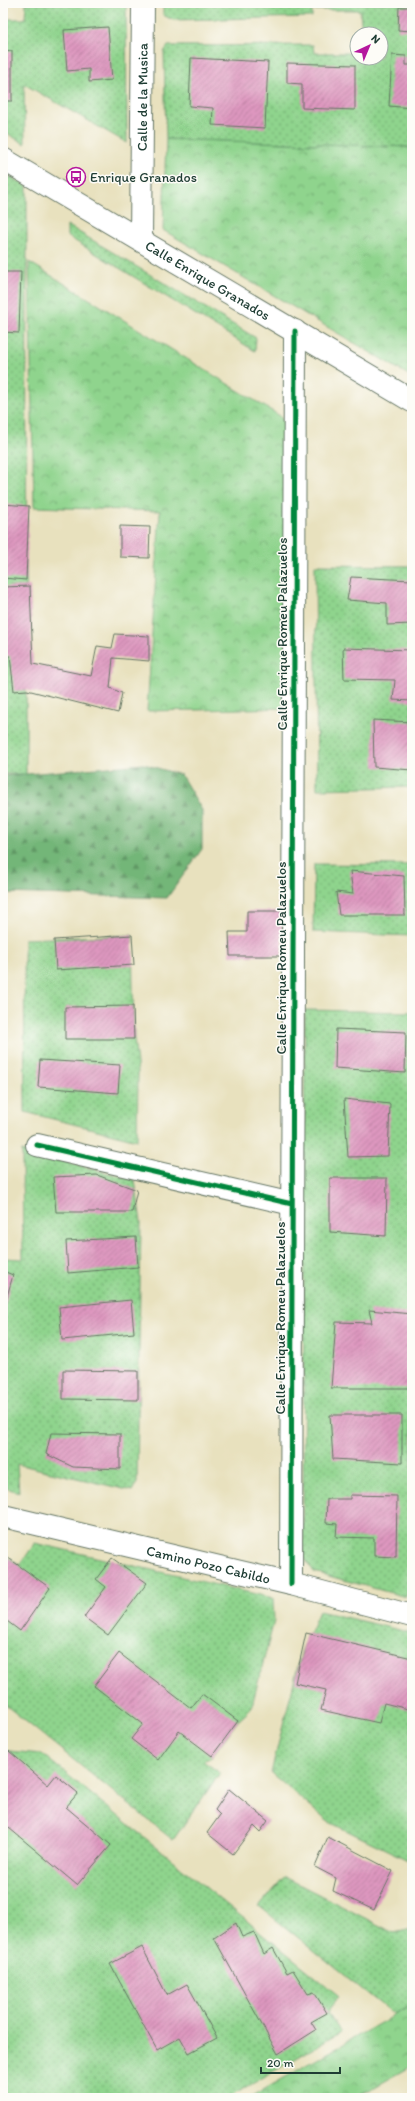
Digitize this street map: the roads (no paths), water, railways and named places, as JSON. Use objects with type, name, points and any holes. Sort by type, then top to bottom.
[{"type":"street","name":"Calle de la Musica","points":[[141,240],[143,3]]},
{"type":"street","name":"Calle Enrique Granados","points":[[3,159],[412,401]]},
{"type":"street","name":"Calle Enrique Romeu Palazuelos","points":[[292,1584],[295,332]]},
{"type":"street","points":[[37,1145],[292,1204]]},
{"type":"street","name":"Camino Pozo Cabildo","points":[[3,1516],[292,1584],[412,1616]]},
{"type":"place","name":"Enrique Granados","points":[[76,177]]}]
